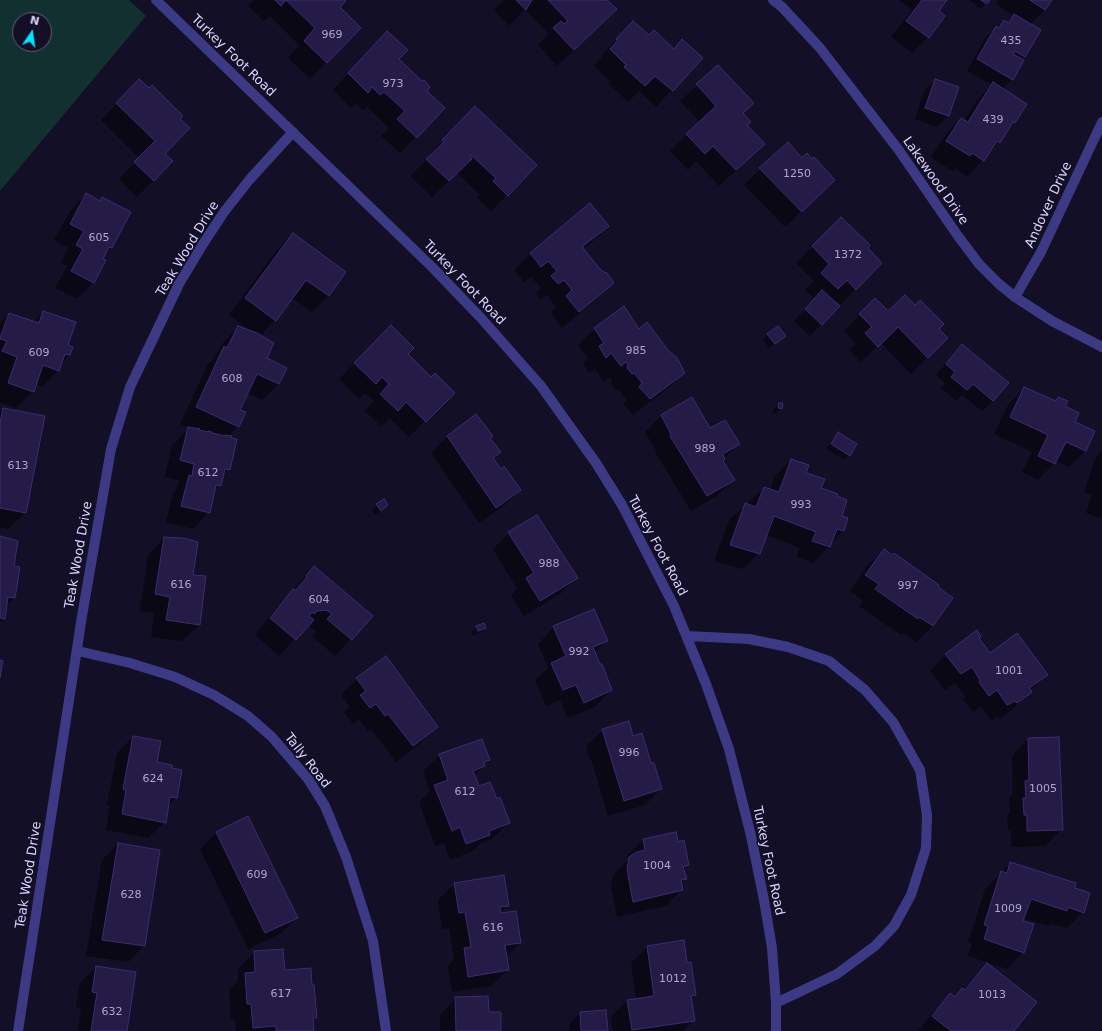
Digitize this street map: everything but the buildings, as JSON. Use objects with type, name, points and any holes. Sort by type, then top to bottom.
[{"type":"street","name":"Turkey Foot Road","points":[[156,0],[438,273],[481,318],[541,386],[596,463],[622,505],[674,606],[706,684],[728,749],[751,836],[772,948],[776,1003],[776,1031]]},
{"type":"street","name":"Lakewood Drive","points":[[773,0],[782,7],[820,48],[898,149],[958,236],[980,264],[999,284],[1015,297],[1052,321],[1102,347]]},
{"type":"street","name":"Andover Drive","points":[[1015,297],[1041,252],[1102,122]]},
{"type":"street","name":"Teak Wood Drive","points":[[18,1031],[78,651],[82,616],[111,449],[130,387],[179,284],[224,212],[250,179],[293,132]]},
{"type":"street","points":[[687,636],[749,639],[788,648],[829,661],[866,690],[894,722],[920,770],[927,816],[926,848],[911,895],[894,926],[875,946],[837,974],[776,1003]]},
{"type":"street","name":"Tally Road","points":[[78,651],[130,663],[175,677],[214,695],[248,716],[272,737],[308,779],[325,806],[346,857],[372,941],[386,1031]]},
{"type":"green space","points":[[0,0],[129,0],[146,16],[0,191]]}]
